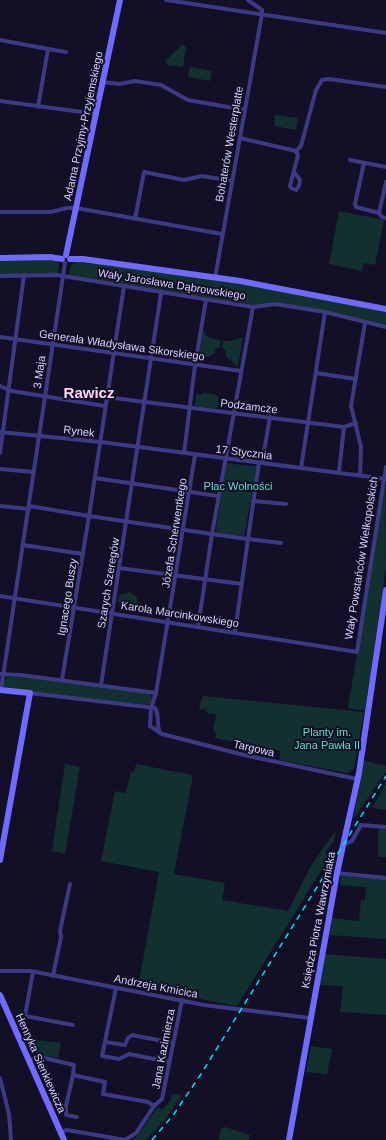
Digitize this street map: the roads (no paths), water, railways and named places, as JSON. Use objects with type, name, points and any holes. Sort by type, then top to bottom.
[{"type":"street","name":"Adama Przyjmy-Przyjemskiego","points":[[66,259],[120,0]]},
{"type":"street","points":[[166,0],[386,33]]},
{"type":"street","points":[[248,0],[262,10],[262,14]]},
{"type":"street","name":"Bohaterów Westerplatte","points":[[215,278],[262,14]]},
{"type":"street","points":[[0,40],[66,52]]},
{"type":"street","points":[[38,107],[48,49]]},
{"type":"street","points":[[296,151],[301,146],[316,90],[322,80],[329,79],[386,87]]},
{"type":"street","points":[[103,82],[120,84],[135,81],[163,86],[188,100],[245,110]]},
{"type":"street","points":[[0,101],[97,114]]},
{"type":"street","points":[[240,138],[296,151]]},
{"type":"street","points":[[294,172],[298,155],[296,151]]},
{"type":"street","points":[[350,160],[386,167]]},
{"type":"street","points":[[364,163],[355,204],[356,208],[379,212]]},
{"type":"street","points":[[135,219],[144,172],[184,180],[202,176],[232,181]]},
{"type":"street","points":[[386,182],[379,212],[382,217],[386,218]]},
{"type":"street","points":[[0,212],[51,212],[67,208],[76,208],[222,234]]},
{"type":"street","name":"Wały Jarosława Dąbrowskiego","points":[[0,258],[83,258],[215,278],[386,309]]},
{"type":"street","name":"3 Maja","points":[[40,435],[66,259]]},
{"type":"street","points":[[0,453],[24,275]]},
{"type":"street","name":"Wały Jarosława Dąbrowskiego","points":[[0,276],[63,275],[161,293],[253,307],[275,304],[325,312],[386,327]]},
{"type":"street","points":[[101,442],[106,398],[124,286]]},
{"type":"street","name":"Szarych Szeregów","points":[[101,685],[161,293]]},
{"type":"street","points":[[184,453],[195,364],[206,300]]},
{"type":"street","points":[[198,627],[218,496],[253,307]]},
{"type":"street","points":[[301,468],[325,312]]},
{"type":"street","points":[[360,475],[361,447],[351,406],[365,323]]},
{"type":"street","name":"Generała Władysława Sikorskiego","points":[[0,337],[53,343],[241,372]]},
{"type":"street","points":[[316,373],[356,379]]},
{"type":"street","points":[[0,386],[9,390],[105,406]]},
{"type":"street","name":"Podzamcze","points":[[106,398],[344,427]]},
{"type":"street","points":[[235,632],[253,501],[270,417]]},
{"type":"street","points":[[339,472],[344,427],[356,423]]},
{"type":"street","name":"Rynek","points":[[2,432],[101,442],[89,516]]},
{"type":"street","points":[[40,435],[5,658],[1,674],[0,690],[150,708],[157,711],[157,725],[160,733]]},
{"type":"street","name":"17 Stycznia","points":[[101,442],[385,478]]},
{"type":"street","name":"Józefa Scherwentkego","points":[[150,708],[156,693],[169,622],[195,455]]},
{"type":"street","name":"Wały Powstańców Wielkopolskich","points":[[357,652],[386,467]]},
{"type":"street","points":[[0,469],[34,472]]},
{"type":"street","points":[[95,478],[218,496]]},
{"type":"street","points":[[253,501],[286,504]]},
{"type":"street","points":[[0,506],[29,508],[281,543]]},
{"type":"street","name":"Ignacego Buszy","points":[[62,680],[89,516]]},
{"type":"street","points":[[23,545],[83,554]]},
{"type":"street","points":[[119,568],[242,584]]},
{"type":"street","points":[[357,779],[386,590]]},
{"type":"street","name":"Karola Marcinkowskiego","points":[[0,596],[357,652]]},
{"type":"street","points":[[0,657],[5,658]]},
{"type":"street","points":[[1,674],[62,680],[156,693]]},
{"type":"street","points":[[0,860],[30,693]]},
{"type":"street","points":[[150,708],[150,726],[160,733]]},
{"type":"street","name":"Targowa","points":[[160,733],[244,755],[357,779]]},
{"type":"street","name":"Księdza Piotra Wawrzyniaka","points":[[289,1140],[337,873],[357,779]]},
{"type":"street","points":[[343,845],[352,841],[361,825],[386,827]]},
{"type":"street","points":[[337,873],[386,878]]},
{"type":"street","points":[[53,976],[61,937],[60,931],[70,884]]},
{"type":"street","name":"Andrzeja Kmicica","points":[[0,971],[33,972],[240,1010],[310,1018]]},
{"type":"street","points":[[33,972],[25,1016],[73,1025]]},
{"type":"street","points":[[116,988],[102,1056],[119,1059],[129,1054],[169,1062]]},
{"type":"street","name":"Henryka Sienkiewicza","points":[[0,995],[64,1140]]},
{"type":"street","name":"Jana Kazimierza","points":[[61,1132],[67,1130],[125,1140],[136,1133],[154,1106],[161,1101],[163,1096],[182,1000]]},
{"type":"street","points":[[105,1042],[125,1045],[128,1038],[132,1035],[173,1042]]},
{"type":"street","points":[[29,1060],[40,1057],[74,1065],[66,1106],[66,1115],[77,1117]]},
{"type":"street","points":[[73,1075],[105,1082],[103,1094],[148,1102],[154,1106]]},
{"type":"street","points":[[0,1078],[9,1114],[11,1140]]},
{"type":"railway","points":[[152,1140],[174,1114],[201,1074],[386,776]]},
{"type":"district","name":"Rawicz","points":[[89,393]]},
{"type":"park label","name":"Plac Wolności","points":[[238,486]]},
{"type":"park label","name":"Planty im. Jana Pawła II","points":[[327,738]]}]
